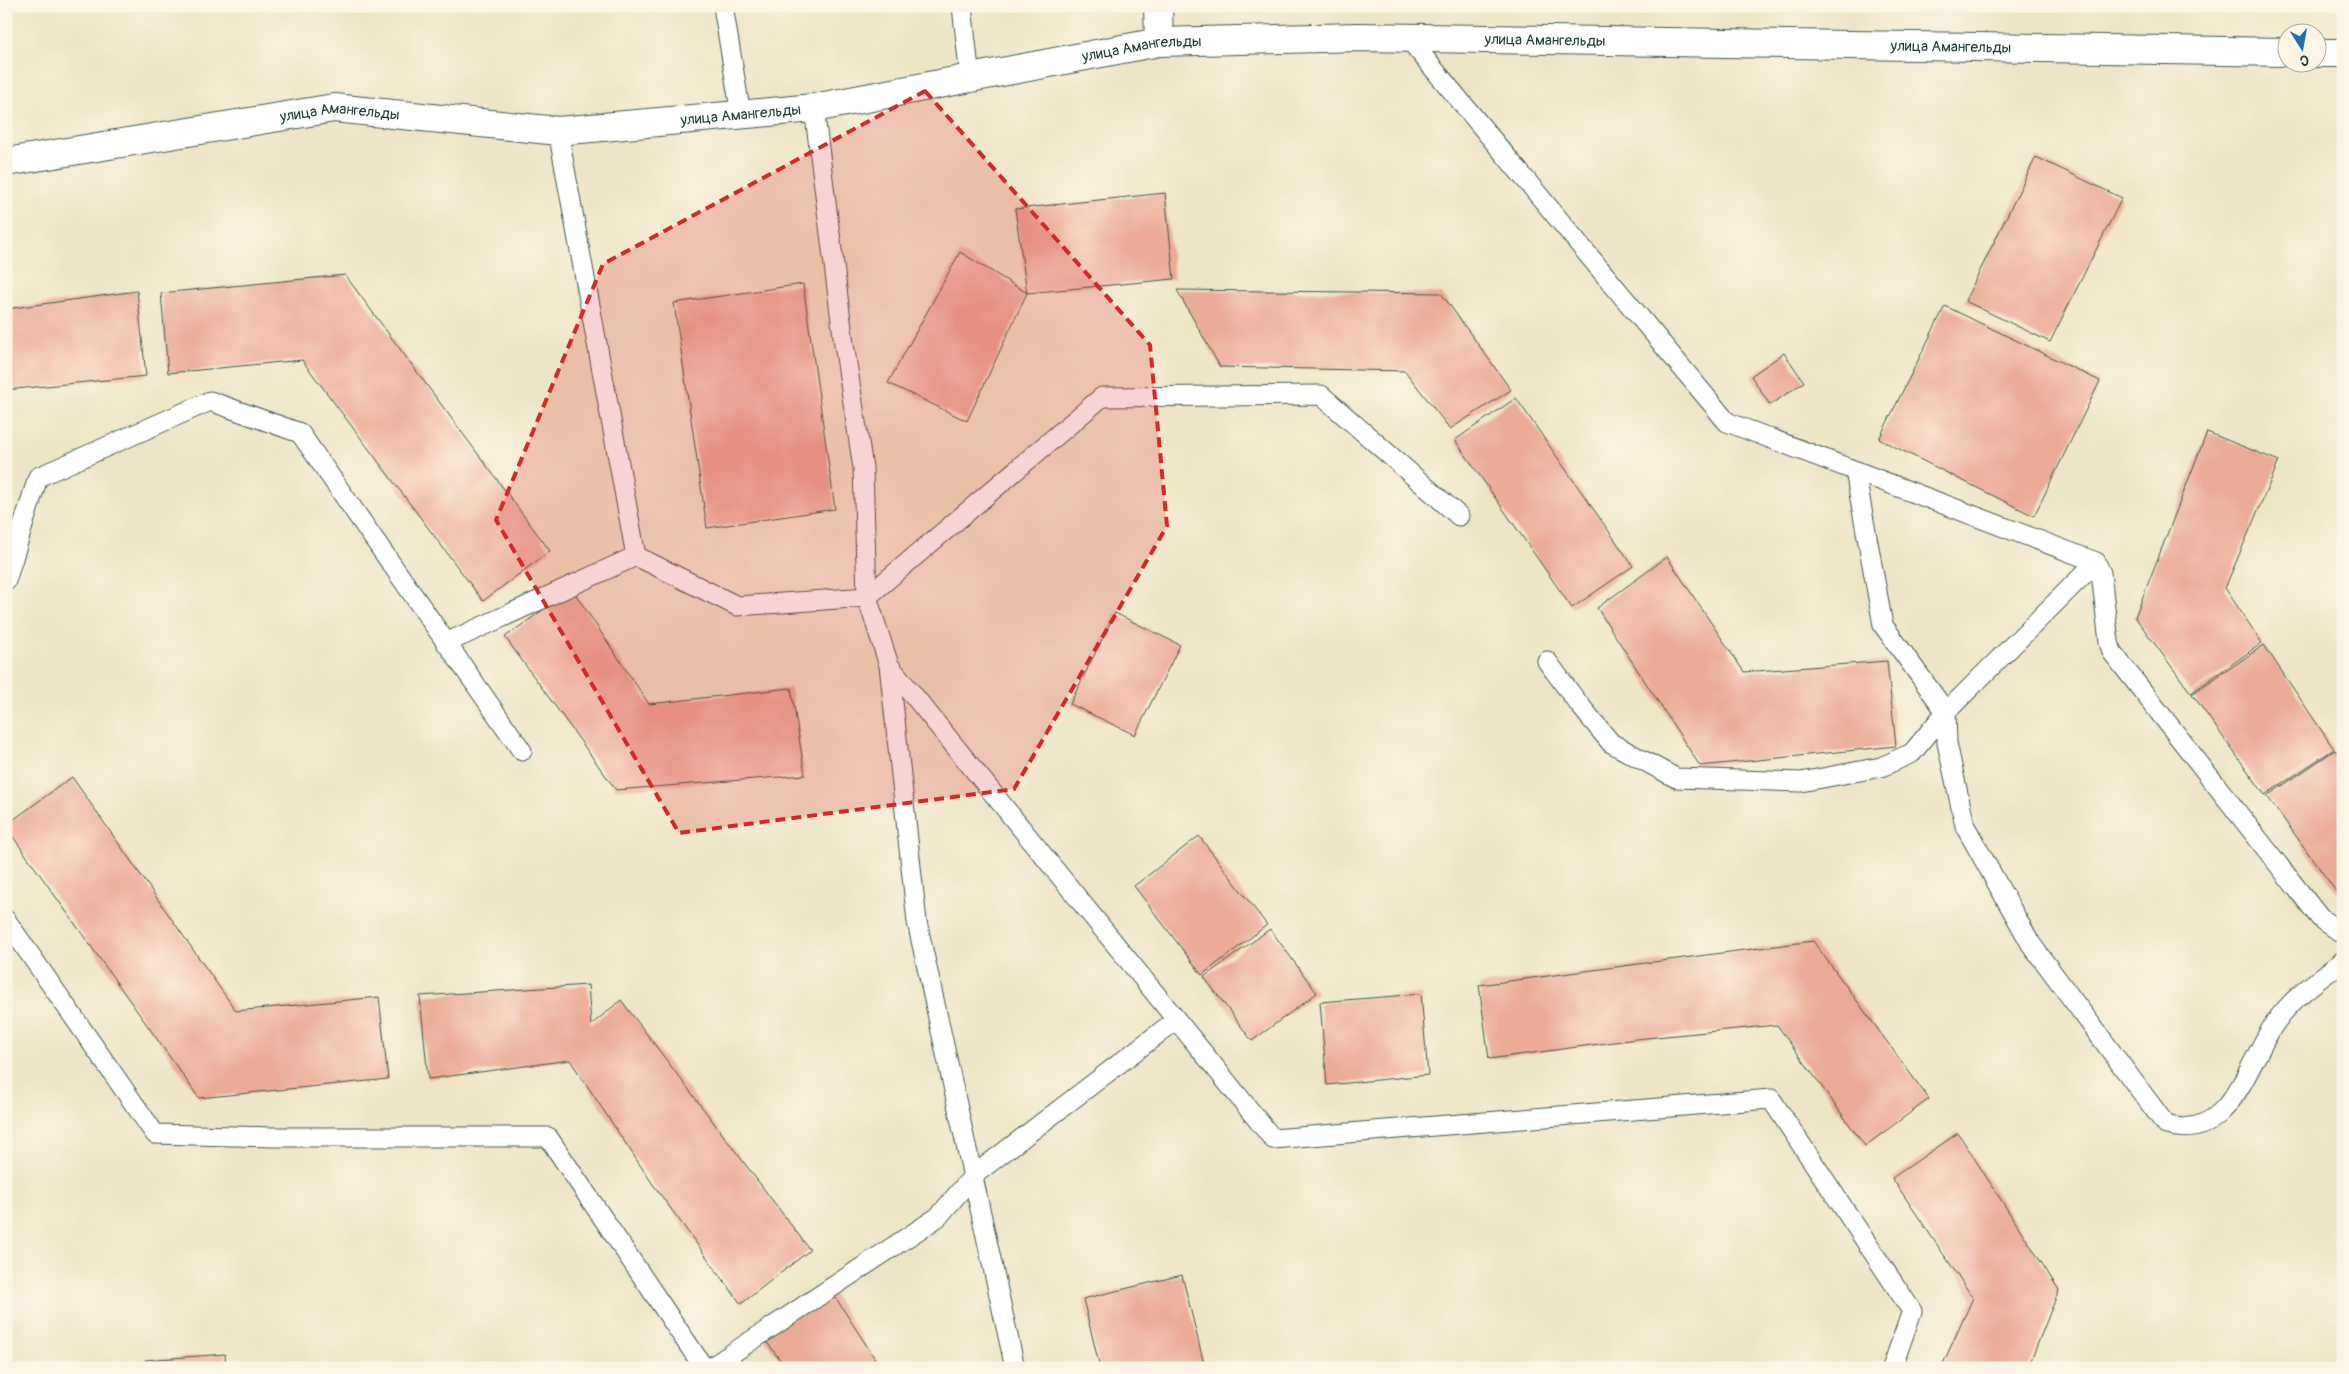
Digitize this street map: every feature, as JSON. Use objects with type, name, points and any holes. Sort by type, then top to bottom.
[{"type":"street","points":[[1158,6],[1159,42]]},
{"type":"street","name":"улица Амангельды","points":[[6,162],[334,108],[558,131],[814,108],[1159,42],[1358,37],[2276,52]]},
{"type":"street","points":[[2326,53],[2343,53]]},
{"type":"lane","points":[[723,6],[741,114]]},
{"type":"lane","points":[[962,6],[970,78]]},
{"type":"lane","points":[[1408,38],[1727,422],[2096,562],[2101,573],[2109,642],[2112,652],[2320,918],[2343,934]]},
{"type":"lane","points":[[814,108],[844,344],[863,468],[867,597],[889,665],[917,922],[1015,1368]]},
{"type":"lane","points":[[558,131],[636,556]]},
{"type":"lane","points":[[636,556],[737,606],[867,597],[1102,397],[1321,394],[1459,516]]},
{"type":"lane","points":[[6,581],[38,477],[210,401],[300,433],[522,751]]},
{"type":"lane","points":[[1855,471],[1882,624],[1946,712],[1948,743],[1965,826],[2031,944],[2166,1125],[2181,1129],[2204,1126],[2231,1103],[2275,1022],[2310,986],[2343,961]]},
{"type":"lane","points":[[446,643],[636,556]]},
{"type":"lane","points":[[1547,661],[1611,743],[1676,778],[1801,782],[1881,766],[1912,753],[1946,712],[2096,562]]},
{"type":"lane","points":[[889,665],[1273,1139],[1771,1099],[1912,1311],[1892,1368]]},
{"type":"lane","points":[[6,920],[155,1134],[273,1137],[548,1137],[704,1368]]},
{"type":"lane","points":[[710,1368],[938,1217],[974,1175],[1176,1020]]},
{"type":"highlighted area","points":[[925,91],[1150,345],[1167,526],[1014,789],[679,833],[496,520],[603,264]]},
{"type":"building","points":[[2036,157],[2122,198],[2050,342],[1965,301]]},
{"type":"building","points":[[1165,193],[1174,279],[1027,293],[1015,209]]},
{"type":"building","points":[[960,252],[1027,293],[967,421],[888,383]]},
{"type":"building","points":[[345,275],[550,551],[483,601],[302,360],[168,373],[161,293]]},
{"type":"building","points":[[803,284],[835,509],[707,528],[674,303]]},
{"type":"building","points":[[1177,290],[1441,293],[1511,390],[1450,429],[1405,371],[1220,367]]},
{"type":"building","points":[[137,291],[146,376],[6,390],[6,309]]},
{"type":"building","points":[[1945,306],[2100,381],[2034,516],[1879,439]]},
{"type":"building","points":[[1784,353],[1804,382],[1770,405],[1751,376]]},
{"type":"building","points":[[1516,398],[1633,566],[1572,608],[1455,440]]},
{"type":"building","points":[[2207,432],[2279,461],[2225,588],[2262,643],[2191,693],[2135,617]]},
{"type":"building","points":[[1667,557],[1744,672],[1887,661],[1896,746],[1700,766],[1597,608]]},
{"type":"building","points":[[572,589],[649,704],[791,688],[805,775],[616,790],[505,637]]},
{"type":"building","points":[[1115,613],[1180,645],[1135,735],[1070,704]]},
{"type":"building","points":[[2264,645],[2334,749],[2265,795],[2192,694]]},
{"type":"building","points":[[2335,750],[2343,761],[2343,901],[2267,796]]},
{"type":"building","points":[[72,777],[236,1011],[379,997],[388,1079],[199,1098],[6,827],[6,825]]},
{"type":"building","points":[[1199,836],[1267,925],[1202,975],[1134,886]]},
{"type":"building","points":[[1270,929],[1317,993],[1252,1041],[1204,977]]},
{"type":"building","points":[[1813,941],[1929,1099],[1865,1146],[1777,1025],[1636,1039],[1489,1059],[1479,985]]},
{"type":"building","points":[[588,985],[591,1025],[621,1000],[810,1250],[741,1304],[652,1183],[570,1060],[428,1079],[420,996]]},
{"type":"building","points":[[1421,994],[1428,1075],[1327,1085],[1320,1002]]},
{"type":"building","points":[[1958,1133],[2059,1290],[2028,1368],[1941,1368],[1973,1298],[1892,1178]]},
{"type":"building","points":[[1182,1275],[1205,1368],[1100,1368],[1083,1299]]},
{"type":"building","points":[[832,1292],[881,1368],[786,1368],[763,1337]]},
{"type":"building","points":[[225,1354],[226,1368],[146,1368],[145,1360]]}]
